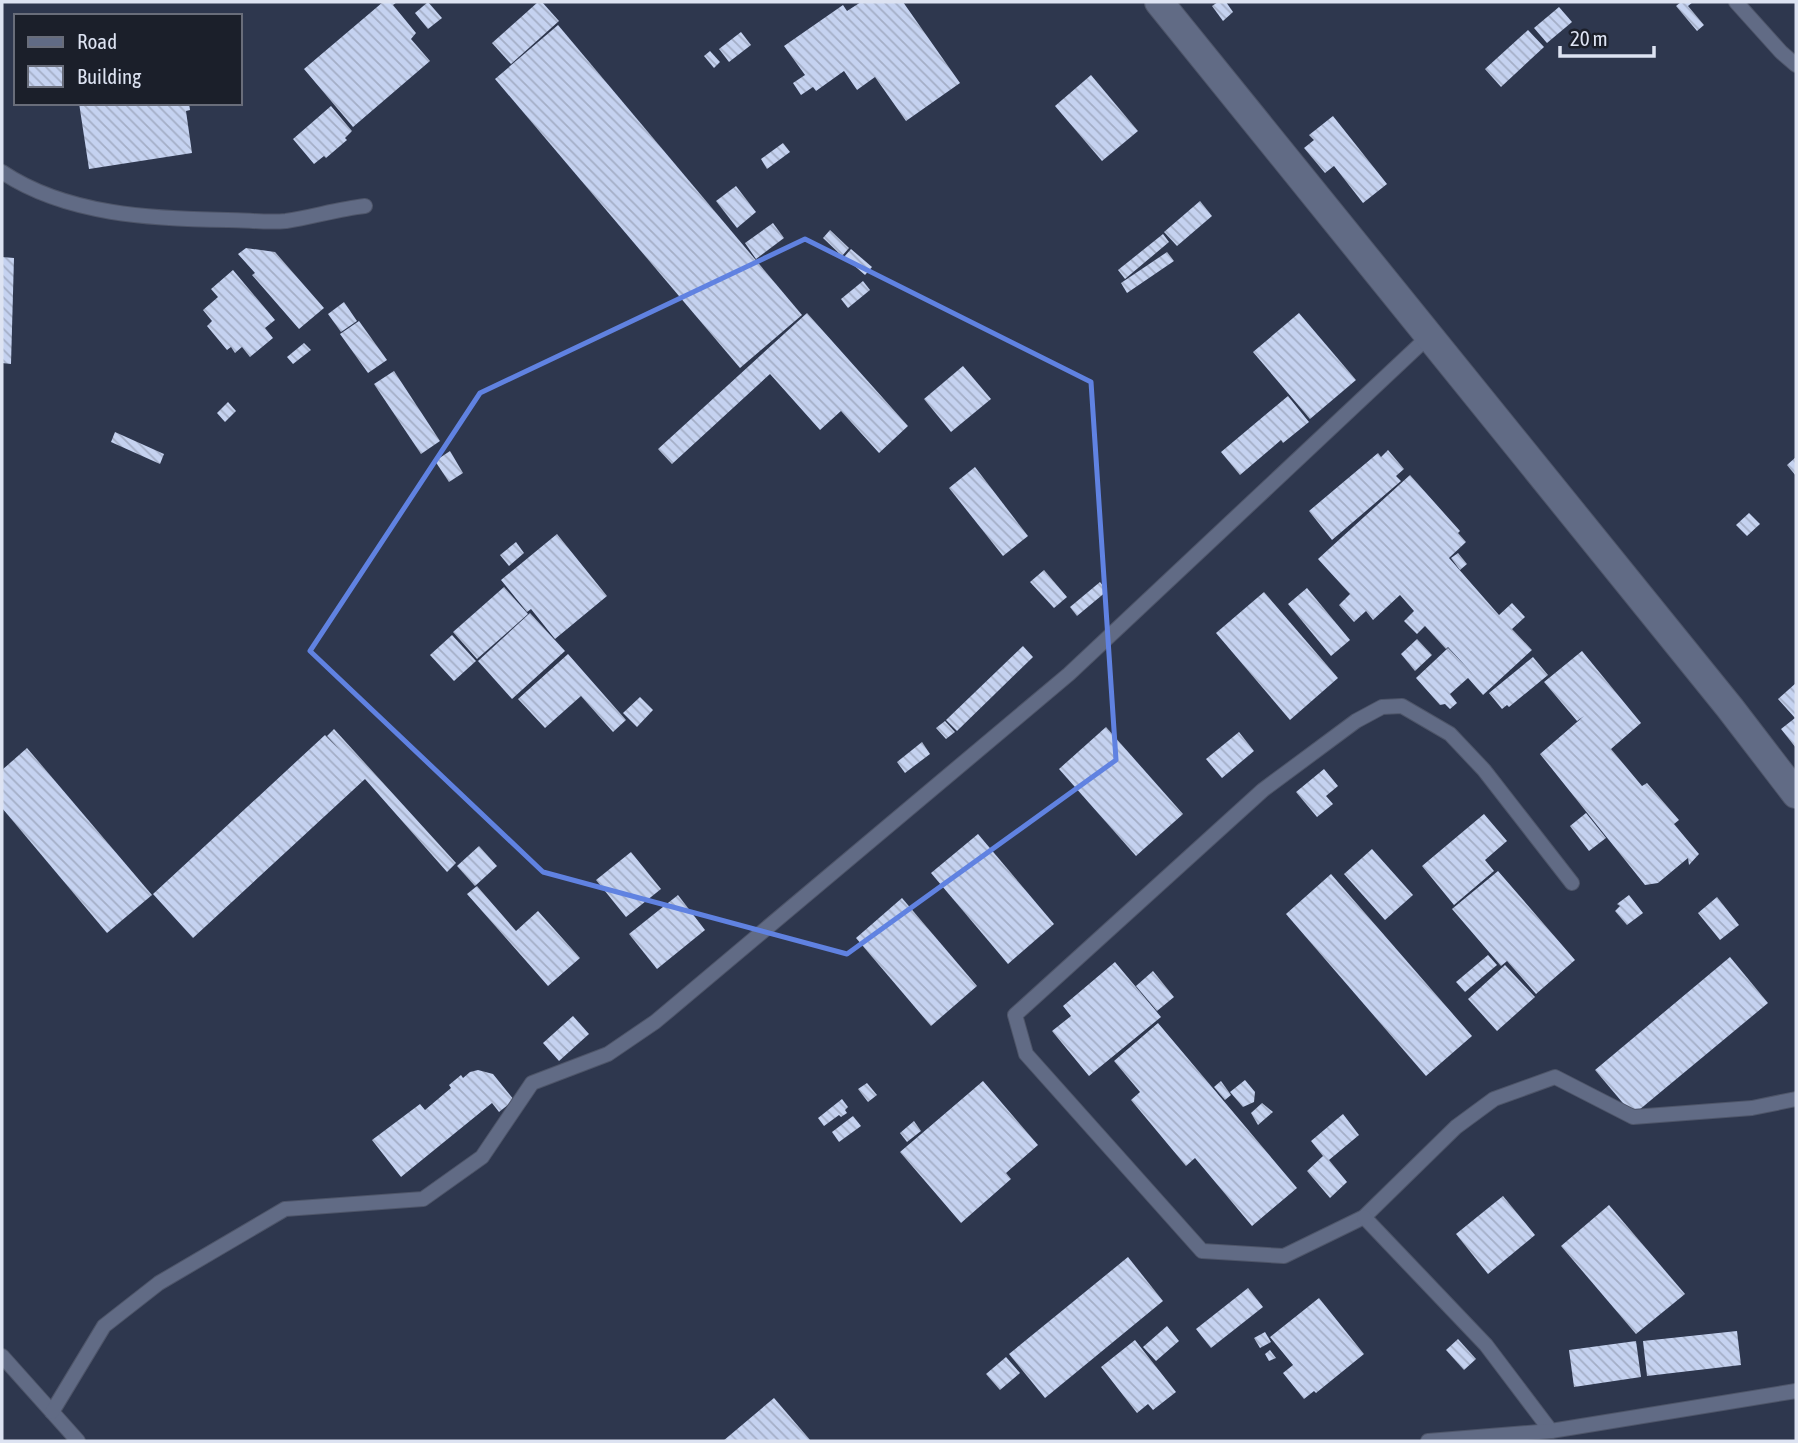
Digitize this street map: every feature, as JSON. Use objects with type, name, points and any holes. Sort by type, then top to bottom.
[{"type":"street","points":[[1159,2],[1730,708],[1796,794]]},
{"type":"lane","points":[[1736,2],[1796,65]]},
{"type":"lane","points":[[2,172],[18,183],[94,210],[162,217],[285,221],[335,209],[365,206]]},
{"type":"lane","points":[[52,1412],[104,1326],[159,1283],[285,1209],[423,1199],[482,1157],[531,1083],[608,1054],[655,1022],[1069,674],[1429,336]]},
{"type":"lane","points":[[1572,883],[1485,770],[1450,734],[1402,706],[1382,706],[1356,721],[1263,790],[1015,1016],[1026,1054],[1202,1251],[1284,1256],[1364,1217],[1456,1128],[1494,1099],[1555,1077],[1633,1117],[1752,1108],[1796,1099]]},
{"type":"lane","points":[[1364,1217],[1486,1345],[1550,1431]]},
{"type":"lane","points":[[2,1356],[78,1441]]},
{"type":"lane","points":[[1428,1441],[1550,1431],[1796,1391]]},
{"type":"highlighted area","points":[[805,239],[1091,382],[1116,760],[847,954],[543,872],[310,651],[480,393]]},
{"type":"building","points":[[383,2],[397,2],[393,5],[416,33],[411,39],[430,61],[353,127],[304,69]]},
{"type":"building","points":[[428,2],[442,18],[428,29],[415,13]]},
{"type":"building","points":[[538,2],[542,2],[559,21],[511,64],[492,43]]},
{"type":"building","points":[[861,2],[903,2],[960,83],[906,121],[875,77],[857,90],[844,71],[816,91],[813,87],[801,95],[793,83],[805,75],[784,46],[843,5],[847,11]]},
{"type":"building","points":[[1218,2],[1226,2],[1233,12],[1223,21],[1212,6]]},
{"type":"building","points":[[1681,2],[1693,2],[1688,6],[1704,25],[1697,31],[1676,6]]},
{"type":"building","points":[[1559,7],[1572,22],[1547,43],[1534,28]]},
{"type":"building","points":[[558,25],[802,315],[740,368],[495,79]]},
{"type":"building","points":[[1528,30],[1544,47],[1501,87],[1485,69]]},
{"type":"building","points":[[741,32],[751,45],[729,62],[719,49]]},
{"type":"building","points":[[710,51],[720,62],[714,68],[704,56]]},
{"type":"building","points":[[1091,75],[1138,131],[1102,161],[1055,106]]},
{"type":"building","points":[[79,105],[189,105],[190,110],[186,111],[192,153],[89,169]]},
{"type":"building","points":[[331,106],[352,131],[345,138],[347,140],[326,158],[324,156],[314,164],[293,139]]},
{"type":"building","points":[[1333,116],[1387,184],[1363,203],[1334,166],[1325,173],[1304,148],[1314,140],[1309,135]]},
{"type":"building","points":[[783,143],[790,152],[767,169],[761,159]]},
{"type":"building","points":[[736,186],[756,212],[737,228],[716,201]]},
{"type":"building","points":[[1200,201],[1212,216],[1177,246],[1164,232]]},
{"type":"building","points":[[773,223],[784,238],[756,259],[745,243]]},
{"type":"building","points":[[830,230],[849,248],[842,256],[823,238]]},
{"type":"building","points":[[1163,234],[1169,242],[1125,279],[1118,270]]},
{"type":"building","points":[[246,248],[275,252],[324,308],[299,329],[252,275],[255,273],[238,254]]},
{"type":"building","points":[[851,249],[872,267],[865,275],[844,257]]},
{"type":"building","points":[[1167,252],[1174,261],[1127,293],[1121,283]]},
{"type":"building","points":[[2,257],[14,258],[11,364],[2,363]]},
{"type":"building","points":[[233,270],[275,320],[265,328],[273,338],[250,357],[242,347],[235,353],[231,347],[227,350],[207,326],[212,321],[203,310],[218,297],[211,289]]},
{"type":"building","points":[[863,281],[870,290],[848,308],[841,299]]},
{"type":"building","points":[[344,302],[357,321],[341,332],[328,314]]},
{"type":"building","points":[[807,313],[908,426],[879,453],[841,411],[820,430],[770,374],[672,464],[658,449]]},
{"type":"building","points":[[1299,313],[1356,380],[1310,419],[1253,352]]},
{"type":"building","points":[[359,321],[387,360],[368,373],[340,334]]},
{"type":"building","points":[[304,343],[311,350],[293,364],[287,357]]},
{"type":"building","points":[[963,366],[991,399],[951,432],[924,399]]},
{"type":"building","points":[[394,371],[440,441],[421,454],[374,384]]},
{"type":"building","points":[[1288,396],[1309,422],[1283,443],[1281,440],[1240,475],[1221,452]]},
{"type":"building","points":[[228,402],[236,411],[225,422],[217,413]]},
{"type":"building","points":[[115,432],[164,454],[160,464],[111,442]]},
{"type":"building","points":[[1388,450],[1404,469],[1396,476],[1401,481],[1332,540],[1309,511],[1378,453],[1381,457]]},
{"type":"building","points":[[450,451],[463,473],[449,482],[435,461]]},
{"type":"building","points":[[1796,457],[1796,476],[1787,465]]},
{"type":"building","points":[[975,467],[1028,536],[1003,556],[949,488]]},
{"type":"building","points":[[1410,475],[1460,531],[1458,533],[1466,542],[1449,558],[1499,615],[1512,603],[1525,617],[1512,629],[1532,650],[1483,695],[1468,678],[1450,694],[1457,703],[1450,709],[1445,704],[1440,705],[1416,678],[1448,648],[1473,674],[1448,647],[1446,649],[1425,626],[1417,634],[1404,621],[1414,611],[1400,595],[1373,620],[1366,611],[1354,622],[1339,605],[1350,594],[1318,559]]},
{"type":"building","points":[[1749,513],[1760,524],[1747,536],[1736,525]]},
{"type":"building","points":[[557,534],[607,596],[555,639],[531,609],[527,612],[501,580]]},
{"type":"building","points":[[516,542],[524,553],[509,566],[500,555]]},
{"type":"building","points":[[1458,553],[1467,564],[1460,570],[1451,558]]},
{"type":"building","points":[[1044,570],[1067,597],[1054,608],[1030,582]]},
{"type":"building","points":[[1100,582],[1107,591],[1077,616],[1070,607]]},
{"type":"building","points":[[504,587],[528,614],[477,659],[453,632]]},
{"type":"building","points":[[1307,588],[1350,640],[1331,656],[1288,604]]},
{"type":"building","points":[[1264,592],[1338,678],[1290,720],[1216,633]]},
{"type":"building","points":[[530,613],[565,651],[512,699],[478,661]]},
{"type":"building","points":[[452,635],[476,661],[454,681],[430,655]]},
{"type":"building","points":[[1417,639],[1432,655],[1415,671],[1401,654]]},
{"type":"building","points":[[1023,646],[1033,657],[957,731],[946,720]]},
{"type":"building","points":[[1582,651],[1641,723],[1611,749],[1642,786],[1647,783],[1679,820],[1674,824],[1699,854],[1689,865],[1688,858],[1658,883],[1645,885],[1540,754],[1584,716],[1577,721],[1544,682]]},
{"type":"building","points":[[568,654],[626,720],[613,732],[581,696],[545,728],[518,699]]},
{"type":"building","points":[[1533,657],[1548,675],[1509,707],[1507,705],[1502,709],[1489,693]]},
{"type":"building","points":[[1796,683],[1796,748],[1781,729],[1795,718],[1778,699]]},
{"type":"building","points":[[640,697],[653,710],[637,727],[623,713]]},
{"type":"building","points":[[945,721],[955,732],[946,739],[936,728]]},
{"type":"building","points":[[1106,727],[1183,814],[1136,856],[1059,769]]},
{"type":"building","points":[[334,729],[456,863],[447,872],[365,779],[193,938],[153,894],[325,735],[339,749],[327,736]]},
{"type":"building","points":[[1239,732],[1254,751],[1222,778],[1206,759]]},
{"type":"building","points":[[922,742],[930,754],[905,773],[897,762]]},
{"type":"building","points":[[27,748],[152,895],[107,933],[2,808],[2,770]]},
{"type":"building","points":[[1324,769],[1338,786],[1326,796],[1333,804],[1317,817],[1296,792]]},
{"type":"building","points":[[1586,813],[1606,838],[1589,851],[1570,826]]},
{"type":"building","points":[[1484,814],[1507,841],[1485,860],[1494,871],[1454,905],[1422,866]]},
{"type":"building","points":[[978,834],[1054,924],[1008,964],[931,873]]},
{"type":"building","points":[[479,846],[497,866],[475,886],[457,866]]},
{"type":"building","points":[[1372,849],[1413,895],[1385,920],[1344,874]]},
{"type":"building","points":[[631,852],[661,889],[626,917],[596,880]]},
{"type":"building","points":[[1498,871],[1575,960],[1536,994],[1507,961],[1501,966],[1452,909]]},
{"type":"building","points":[[1331,874],[1472,1036],[1426,1076],[1286,914]]},
{"type":"building","points":[[477,886],[516,931],[538,911],[580,958],[548,986],[467,894]]},
{"type":"building","points":[[678,895],[705,930],[657,969],[629,934]]},
{"type":"building","points":[[1629,895],[1643,913],[1627,925],[1615,911],[1620,906],[1617,904]]},
{"type":"building","points":[[1717,897],[1739,925],[1720,940],[1698,913]]},
{"type":"building","points":[[902,898],[977,986],[931,1026],[856,938]]},
{"type":"building","points":[[1488,955],[1497,965],[1465,992],[1456,982]]},
{"type":"building","points":[[1730,957],[1768,1003],[1633,1115],[1595,1070]]},
{"type":"building","points":[[1115,962],[1161,1017],[1089,1076],[1052,1031],[1071,1016],[1063,1006]]},
{"type":"building","points":[[1505,965],[1535,997],[1497,1031],[1468,999]]},
{"type":"building","points":[[1153,971],[1174,997],[1157,1011],[1136,986]]},
{"type":"building","points":[[573,1016],[589,1034],[559,1061],[543,1043]]},
{"type":"building","points":[[1158,1023],[1297,1188],[1252,1226],[1195,1158],[1186,1166],[1131,1100],[1140,1092],[1114,1061]]},
{"type":"building","points":[[478,1070],[493,1074],[514,1100],[499,1112],[492,1103],[401,1177],[372,1140],[420,1104],[425,1110],[451,1088],[449,1085],[461,1075],[463,1078]]},
{"type":"building","points":[[1245,1080],[1255,1092],[1254,1102],[1243,1107],[1230,1092]]},
{"type":"building","points":[[983,1081],[1038,1145],[1006,1173],[1011,1179],[961,1223],[900,1152]]},
{"type":"building","points":[[1221,1081],[1231,1095],[1225,1100],[1214,1087]]},
{"type":"building","points":[[867,1083],[877,1095],[868,1102],[858,1089]]},
{"type":"building","points":[[842,1099],[848,1107],[845,1110],[847,1113],[841,1117],[839,1115],[824,1126],[818,1118]]},
{"type":"building","points":[[1262,1103],[1273,1112],[1258,1125],[1251,1113]]},
{"type":"building","points":[[1343,1114],[1359,1135],[1329,1160],[1347,1182],[1330,1198],[1307,1171],[1323,1156],[1311,1141]]},
{"type":"building","points":[[853,1116],[861,1126],[839,1142],[832,1132]]},
{"type":"building","points":[[914,1121],[921,1131],[907,1142],[900,1133]]},
{"type":"building","points":[[1503,1196],[1535,1235],[1488,1274],[1456,1234]]},
{"type":"building","points":[[1609,1205],[1685,1294],[1636,1334],[1561,1246]]},
{"type":"building","points":[[1128,1257],[1163,1301],[1045,1398],[1009,1354]]},
{"type":"building","points":[[1248,1288],[1263,1307],[1211,1348],[1196,1329]]},
{"type":"building","points":[[1319,1298],[1364,1354],[1316,1393],[1314,1391],[1304,1399],[1283,1373],[1293,1365],[1270,1337]]},
{"type":"building","points":[[1167,1326],[1179,1341],[1156,1361],[1143,1347]]},
{"type":"building","points":[[1737,1331],[1741,1365],[1647,1376],[1643,1341]]},
{"type":"building","points":[[1265,1332],[1271,1342],[1260,1348],[1254,1338]]},
{"type":"building","points":[[1458,1339],[1476,1359],[1464,1370],[1446,1350]]},
{"type":"building","points":[[1135,1340],[1176,1392],[1153,1410],[1148,1404],[1137,1413],[1101,1367]]},
{"type":"building","points":[[1636,1341],[1641,1377],[1574,1387],[1569,1350]]},
{"type":"building","points":[[1270,1350],[1276,1358],[1269,1361],[1265,1354]]},
{"type":"building","points":[[1006,1357],[1020,1373],[1000,1390],[986,1374]]},
{"type":"building","points":[[774,1398],[811,1441],[723,1441]]}]
